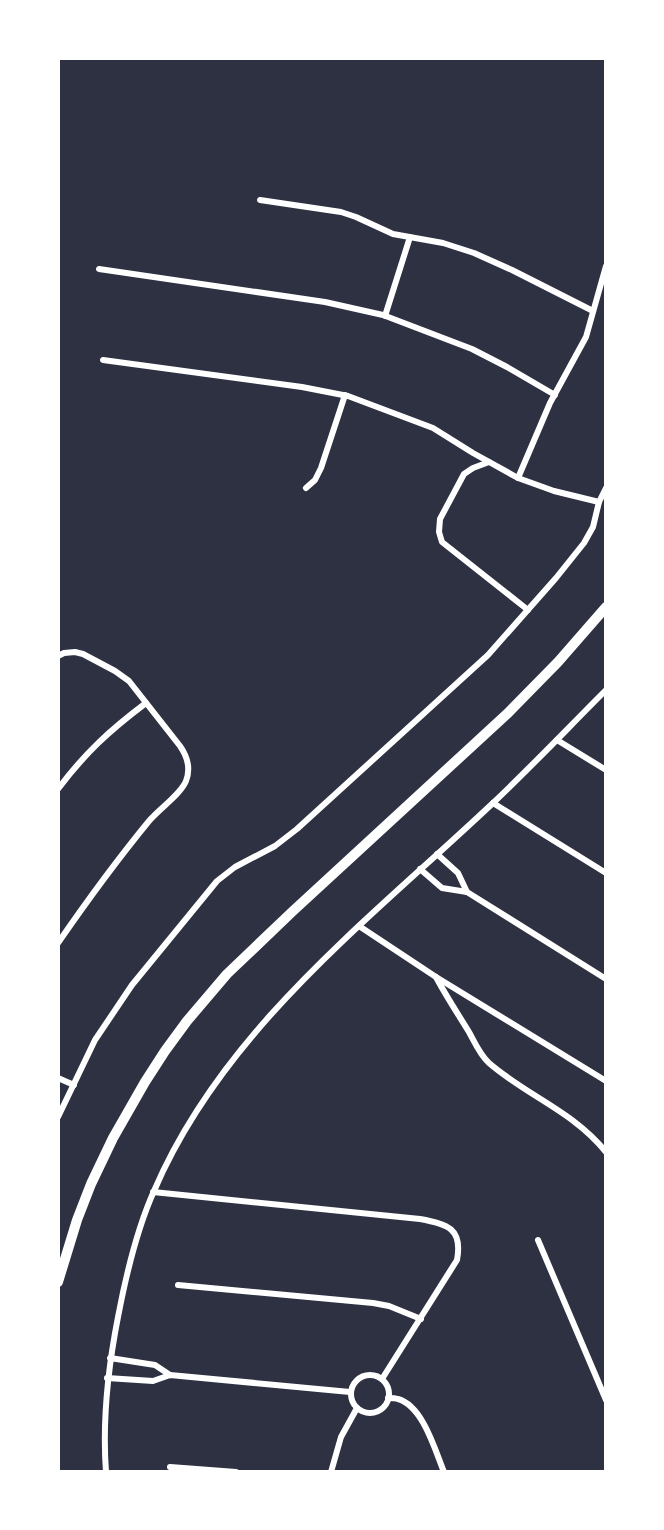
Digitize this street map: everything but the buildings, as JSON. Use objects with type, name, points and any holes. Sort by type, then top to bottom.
[{"type":"main road","points":[[58,1282],[77,1220],[113,1138],[150,1074],[187,1021],[227,974],[293,910],[508,713],[558,662],[606,607]]},
{"type":"street","points":[[260,200],[341,212],[393,234],[443,243],[474,253],[594,311]]},
{"type":"street","points":[[385,316],[410,237]]},
{"type":"street","points":[[519,478],[555,395],[586,337],[606,266]]},
{"type":"street","points":[[99,269],[325,302],[385,316],[472,349],[555,395]]},
{"type":"street","points":[[104,360],[345,395],[434,428],[519,478],[554,491],[599,502]]},
{"type":"street","points":[[306,488],[315,480],[321,468],[345,395]]},
{"type":"street","points":[[489,462],[472,468],[464,474],[440,519],[439,532],[442,542],[528,610]]},
{"type":"street","points":[[58,1117],[95,1040],[132,984],[217,881],[235,867],[275,846],[297,828],[488,655],[584,543],[593,527],[599,502],[606,488]]},
{"type":"street","points":[[58,656],[75,652],[83,654],[129,681],[186,755],[188,774],[186,783],[180,791],[153,815],[135,837],[58,943]]},
{"type":"street","points":[[105,1472],[107,1378],[121,1299],[135,1244],[153,1192],[180,1140],[211,1089],[247,1041],[279,1005],[359,926],[493,803],[606,690]]},
{"type":"street","points":[[58,789],[94,746],[146,703]]},
{"type":"street","points":[[557,740],[606,770]]},
{"type":"street","points":[[493,803],[606,873]]},
{"type":"street","points":[[437,854],[458,873],[467,892]]},
{"type":"street","points":[[420,869],[442,888],[467,892],[606,979]]},
{"type":"street","points":[[359,926],[436,977],[606,1081]]},
{"type":"street","points":[[436,977],[487,1061],[539,1099],[561,1111],[606,1152]]},
{"type":"street","points":[[58,1078],[74,1085]]},
{"type":"street","points":[[153,1192],[420,1219],[450,1227],[458,1238],[460,1247],[457,1260],[382,1379]]},
{"type":"street","points":[[538,1240],[606,1400]]},
{"type":"street","points":[[178,1285],[373,1303],[389,1306],[421,1319]]},
{"type":"street","points":[[110,1358],[155,1365],[170,1375]]},
{"type":"street","points":[[107,1378],[153,1381],[170,1375],[350,1392]]},
{"type":"street","points":[[365,1375],[382,1379],[388,1388],[386,1404],[376,1412],[363,1412],[353,1404],[350,1392],[355,1381],[365,1375]]},
{"type":"street","points":[[388,1398],[409,1404],[418,1414],[444,1472]]},
{"type":"street","points":[[331,1472],[341,1437],[357,1408]]},
{"type":"street","points":[[170,1467],[236,1472]]}]
